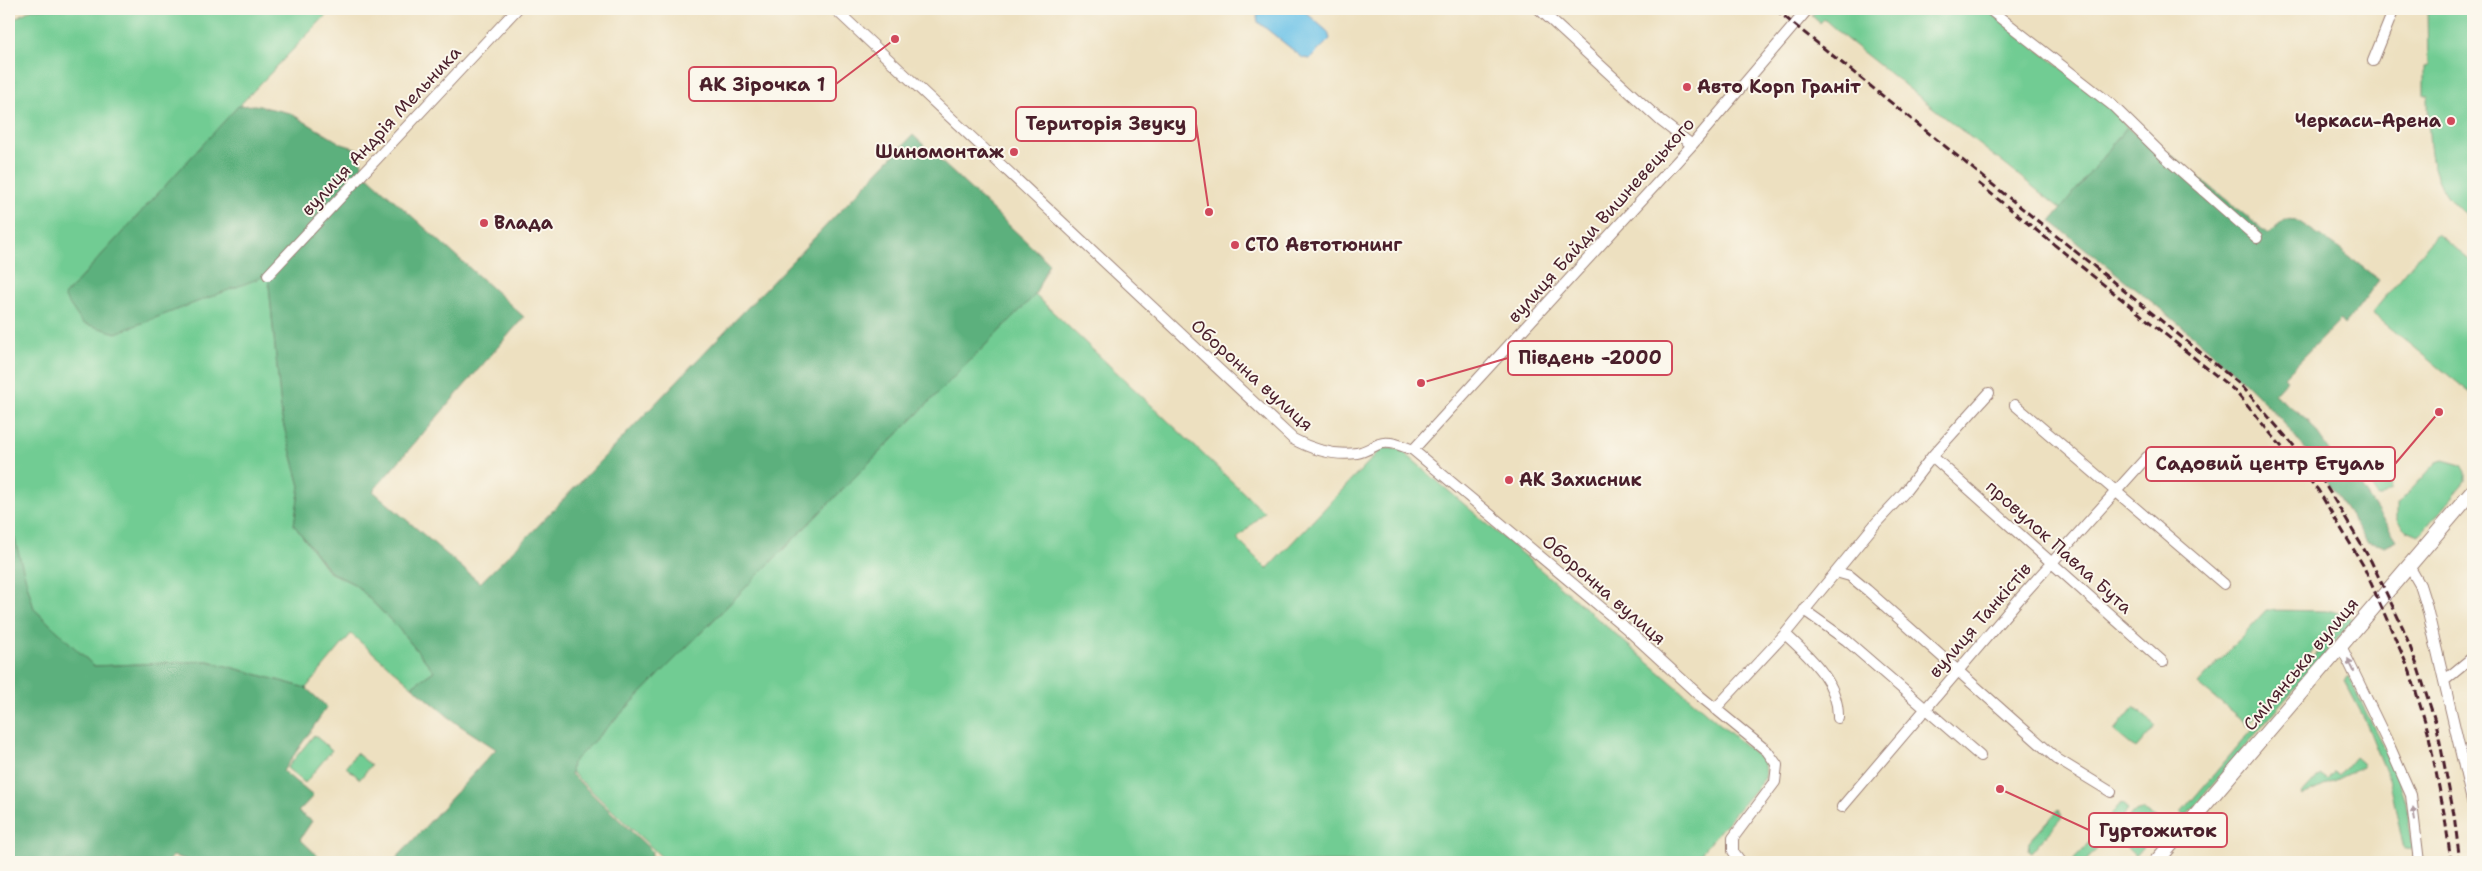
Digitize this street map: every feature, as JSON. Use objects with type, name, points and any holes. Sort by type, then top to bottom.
[{"type":"main road","name":"Смілянська вулиця","points":[[2156,862],[2473,491]]},
{"type":"street","name":"вулиця Андрія Мельника","points":[[268,274],[517,9]]},
{"type":"street","name":"Оборонна вулиця","points":[[835,9],[1293,439],[1307,447],[1335,453],[1359,452],[1382,443],[1397,444],[1413,450],[1618,621],[1715,709],[1767,751],[1777,764],[1775,782],[1733,838],[1733,851],[1741,862]]},
{"type":"street","points":[[1539,9],[1661,121],[1692,145]]},
{"type":"street","name":"вулиця Байди Вишневецького","points":[[1413,450],[1692,145],[1808,9]]},
{"type":"street","points":[[1989,9],[2112,105],[2164,156],[2258,238]]},
{"type":"street","points":[[2373,61],[2394,9]]},
{"type":"street","points":[[1715,709],[1785,634],[1989,393]]},
{"type":"street","points":[[2015,405],[2224,584]]},
{"type":"street","name":"вулиця Танкістів","points":[[1842,807],[1924,708],[2147,456]]},
{"type":"street","name":"провулок Павла Бута","points":[[1933,457],[2163,662]]},
{"type":"street","points":[[2409,566],[2423,596],[2470,777],[2473,805]]},
{"type":"street","points":[[1836,572],[1850,576],[1959,669],[2057,759],[2111,792]]},
{"type":"street","points":[[1804,610],[1846,640],[1980,756]]},
{"type":"street","points":[[1785,634],[1824,674],[1836,696],[1838,718]]},
{"type":"street","points":[[2341,646],[2390,745],[2411,795],[2419,862]]},
{"type":"street","points":[[2445,680],[2473,657]]},
{"type":"green space","points":[[32,9],[332,9],[236,109],[64,296],[268,275],[282,419],[300,486],[294,525],[329,572],[354,584],[361,590],[399,629],[434,671],[412,686],[351,634],[306,688],[208,661],[94,666],[34,609],[9,523],[9,22]]},
{"type":"green space","points":[[1818,9],[1986,9],[2111,107],[2127,127],[2061,209],[1845,38],[1824,19],[1820,23],[1812,16]]},
{"type":"green space","name":"Черкаси-Арена","points":[[2427,9],[2473,9],[2473,220],[2458,208],[2446,194],[2438,180],[2433,165],[2430,149],[2428,95],[2424,95],[2424,67],[2428,66]]},
{"type":"green space","points":[[255,105],[290,113],[342,144],[358,149],[364,173],[524,317],[373,491],[480,583],[534,530],[913,135],[1049,263],[1035,295],[572,763],[571,774],[652,851],[651,862],[393,862],[496,749],[456,723],[412,686],[434,671],[399,629],[361,590],[354,584],[330,572],[294,525],[300,486],[282,419],[268,275],[116,333],[82,323],[64,296],[238,106]]},
{"type":"green space","points":[[2127,127],[2162,157],[2168,152],[2268,234],[2285,220],[2298,221],[2334,245],[2379,280],[2344,325],[2340,320],[2284,377],[2287,380],[2274,394],[2308,420],[2335,459],[2340,455],[2397,540],[2385,546],[2367,542],[2327,480],[2294,435],[2256,393],[2200,342],[2051,221]]},
{"type":"green space","points":[[2437,234],[2473,263],[2473,395],[2372,313]]},
{"type":"green space","points":[[1035,295],[1264,512],[1237,539],[1267,569],[1382,448],[1400,449],[1764,762],[1765,778],[1693,862],[667,862],[567,768]]},
{"type":"green space","points":[[2443,460],[2461,465],[2465,472],[2465,481],[2422,532],[2418,535],[2406,530],[2397,521],[2397,505],[2437,462]]},
{"type":"green space","points":[[2369,468],[2375,468],[2391,485],[2390,490],[2381,497],[2378,497],[2365,478],[2364,473]]},
{"type":"green space","points":[[9,518],[34,609],[94,666],[208,661],[306,688],[327,707],[283,771],[313,796],[298,812],[312,821],[300,839],[324,862],[195,862],[173,856],[168,862],[9,862]]},
{"type":"green space","points":[[2266,610],[2332,611],[2344,615],[2248,725],[2198,684]]},
{"type":"green space","points":[[2348,617],[2353,620],[2186,816],[2181,813]]},
{"type":"green space","points":[[2348,676],[2398,776],[2406,803],[2413,849],[2404,850],[2390,782],[2364,718],[2344,680]]},
{"type":"green space","points":[[2134,707],[2156,726],[2136,749],[2114,731]]},
{"type":"green space","points":[[314,735],[332,750],[305,783],[287,768]]},
{"type":"green space","points":[[356,753],[371,765],[360,779],[346,767]]},
{"type":"green space","points":[[2355,757],[2362,763],[2363,767],[2303,796],[2302,794],[2320,774],[2328,780],[2335,772],[2339,776]]},
{"type":"green space","points":[[2121,803],[2128,809],[2114,828],[2105,828],[2102,825]]},
{"type":"green space","points":[[2059,809],[2062,817],[2031,853],[2028,851],[2029,842]]},
{"type":"green space","points":[[2141,810],[2164,822],[2135,856],[2114,835],[2132,813]]},
{"type":"green space","points":[[2090,841],[2097,844],[2096,850],[2085,862],[2072,862]]},
{"type":"water","points":[[1261,9],[1302,9],[1328,32],[1330,39],[1310,59],[1303,58],[1258,22],[1257,17]]},
{"type":"railway","points":[[1775,9],[2241,385],[2320,476],[2371,561],[2403,628],[2418,668],[2437,727],[2454,815],[2460,862]]},
{"type":"railway","points":[[1978,183],[2234,390],[2318,490],[2363,565],[2410,672],[2428,731],[2445,818],[2451,862]]},
{"type":"place","name":"АК Зірочка 1","points":[[895,39]]},
{"type":"place","name":"Авто Корп Граніт","points":[[1687,87]]},
{"type":"place","name":"Черкаси-Арена","points":[[2451,121]]},
{"type":"place","name":"Шиномонтаж","points":[[1014,152]]},
{"type":"place","name":"Територія Звуку","points":[[1209,212]]},
{"type":"place","name":"Влада","points":[[484,223]]},
{"type":"place","name":"СТО Автотюнинг","points":[[1235,245]]},
{"type":"place","name":"Південь -2000","points":[[1421,383]]},
{"type":"place","name":"Садовий центр Етуаль","points":[[2439,412]]},
{"type":"place","name":"АК Захисник","points":[[1509,480]]},
{"type":"place","name":"Гуртожиток","points":[[2000,789]]}]
